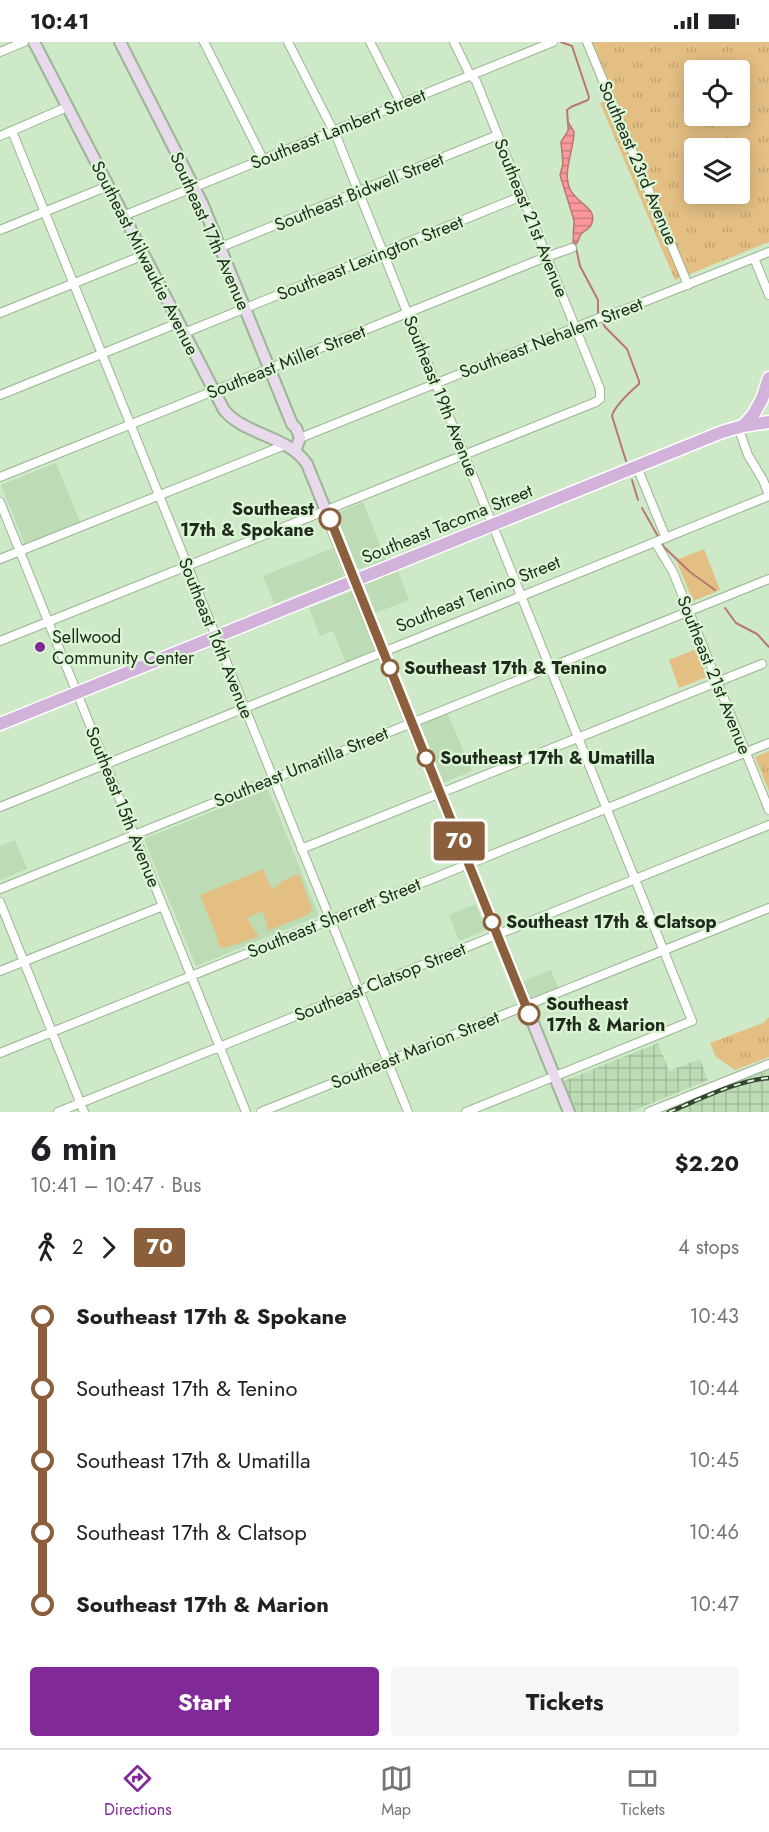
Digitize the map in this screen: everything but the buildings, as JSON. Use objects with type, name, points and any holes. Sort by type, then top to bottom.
[{"type":"main road","name":"Southeast Milwaukie Avenue","points":[[34,42],[224,410],[231,418],[285,445]]},
{"type":"main road","name":"Southeast 17th Avenue","points":[[120,42],[194,188],[221,247],[292,424],[300,438]]},
{"type":"main road","points":[[740,426],[753,415],[762,399],[769,378]]},
{"type":"main road","name":"Southeast Tacoma Street","points":[[0,724],[740,426],[768,422],[762,399]]},
{"type":"main road","points":[[292,424],[292,437],[285,445],[296,451],[307,464],[327,510],[569,1112]]},
{"type":"main road","points":[[296,451],[300,438]]},
{"type":"street","points":[[0,52],[24,42]]},
{"type":"street","points":[[204,42],[263,159]]},
{"type":"street","name":"Southeast 19th Avenue","points":[[288,42],[333,131],[359,192],[692,1021],[554,1076]]},
{"type":"street","points":[[370,42],[401,104]]},
{"type":"street","name":"Southeast 21st Avenue","points":[[454,42],[470,75],[476,81],[600,389],[601,397],[596,402],[465,454]]},
{"type":"street","name":"Southeast Lambert Street","points":[[123,216],[401,104],[537,45],[553,42]]},
{"type":"street","name":"Southeast 23rd Avenue","points":[[587,42],[688,285]]},
{"type":"street","points":[[0,136],[67,107]]},
{"type":"street","name":"Southeast 16th Avenue","points":[[12,131],[408,1112]]},
{"type":"street","name":"Southeast Bidwell Street","points":[[221,247],[498,135]]},
{"type":"street","points":[[0,230],[108,186]]},
{"type":"street","name":"Southeast Lexington Street","points":[[0,394],[102,354],[245,308],[522,196]]},
{"type":"street","name":"Southeast Miller Street","points":[[0,477],[573,248]]},
{"type":"street","name":"Southeast Nehalem Street","points":[[300,438],[575,327],[769,252]]},
{"type":"street","points":[[0,313],[144,255]]},
{"type":"street","points":[[754,258],[769,295]]},
{"type":"street","points":[[740,426],[748,455],[763,480],[769,496]]},
{"type":"street","points":[[0,559],[285,445]]},
{"type":"street","points":[[0,641],[465,454]]},
{"type":"street","name":"Southeast 21st Avenue","points":[[637,467],[673,572],[769,810]]},
{"type":"street","name":"Southeast Tenino Street","points":[[0,807],[769,496]]},
{"type":"street","name":"Southeast 15th Avenue","points":[[0,502],[246,1112]]},
{"type":"street","name":"Southeast Umatilla Street","points":[[0,889],[769,579]]},
{"type":"street","points":[[301,849],[762,664]]},
{"type":"street","name":"Southeast Sherrett Street","points":[[0,1053],[769,743]]},
{"type":"street","name":"Southeast Clatsop Street","points":[[58,1112],[769,825]]},
{"type":"street","points":[[0,902],[84,1112]]},
{"type":"street","points":[[0,971],[163,906]]},
{"type":"street","name":"Southeast Marion Street","points":[[261,1112],[769,908]]},
{"type":"street","points":[[649,1112],[769,1064]]},
{"type":"street","points":[[466,1112],[486,1108],[554,1076]]},
{"type":"shaded area","points":[[568,122],[574,132],[574,139],[567,175],[568,182],[573,194],[590,211],[593,221],[573,245],[574,220],[560,175],[563,164],[561,142],[568,131]]},
{"type":"shaded area","points":[[56,463],[80,522],[25,545],[1,485]]},
{"type":"shaded area","points":[[363,502],[386,560],[359,569],[352,563],[333,515]]},
{"type":"shaded area","points":[[333,548],[342,577],[274,604],[263,576]]},
{"type":"shaded area","points":[[398,571],[409,600],[373,614],[363,590],[364,584]]},
{"type":"shaded area","points":[[350,592],[356,597],[376,649],[375,652],[346,663],[333,631],[320,636],[309,608]]},
{"type":"shaded area","points":[[447,712],[472,771],[443,783],[420,725]]},
{"type":"shaded area","points":[[268,789],[319,916],[196,966],[144,839]]},
{"type":"shaded area","points":[[15,840],[27,869],[0,880],[0,846]]},
{"type":"shaded area","points":[[476,904],[486,930],[459,941],[449,915]]},
{"type":"shaded area","points":[[551,970],[558,988],[529,1000],[521,982]]},
{"type":"shaded area","points":[[658,1043],[669,1071],[700,1059],[708,1080],[630,1112],[576,1112],[564,1081]]},
{"type":"shaded area","points":[[769,1069],[769,1112],[663,1112],[738,1082]]},
{"type":"green space","points":[[591,42],[769,42],[769,242],[675,280],[600,103],[614,97]]},
{"type":"green space","points":[[704,549],[720,590],[693,601],[676,560]]},
{"type":"green space","points":[[696,649],[707,677],[679,688],[669,660]]},
{"type":"green space","points":[[769,751],[769,791],[755,757]]},
{"type":"green space","points":[[263,869],[272,890],[284,880],[299,874],[312,908],[309,914],[268,931],[263,911],[247,918],[259,937],[223,948],[219,946],[200,895]]},
{"type":"green space","points":[[769,1017],[769,1057],[735,1070],[716,1057],[710,1043],[763,1023]]},
{"type":"waterway","points":[[561,42],[572,46],[589,97],[588,100],[567,110],[568,123]]},
{"type":"waterway","points":[[575,243],[580,266],[598,300],[598,312],[602,321],[627,349],[639,381],[639,384],[619,404],[612,416],[626,461]]},
{"type":"waterway","points":[[632,480],[638,500]]},
{"type":"waterway","points":[[642,508],[664,547],[690,572],[715,590]]},
{"type":"waterway","points":[[725,608],[736,623],[757,634],[769,647]]},
{"type":"railway","points":[[669,1112],[731,1087],[769,1078]]},
{"type":"bus line","name":"70","points":[[330,519],[529,1014]]},
{"type":"place","name":"Southeast 17th & Spokane","points":[[330,519]]},
{"type":"place","name":"Sellwood Community Center","points":[[40,647]]},
{"type":"place","name":"Southeast 17th & Tenino","points":[[390,668]]},
{"type":"place","name":"Southeast 17th & Umatilla","points":[[426,758]]},
{"type":"place","name":"Southeast 17th & Clatsop","points":[[492,922]]},
{"type":"place","name":"Southeast 17th & Marion","points":[[529,1014]]}]
